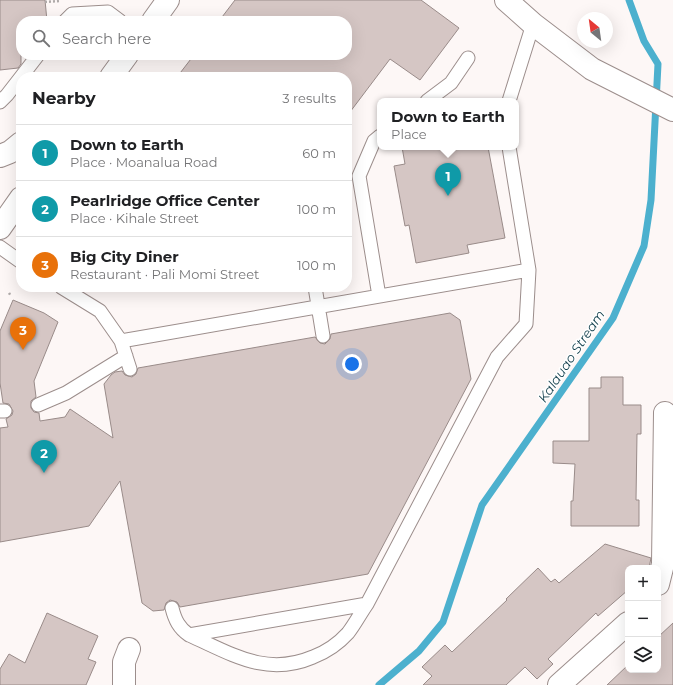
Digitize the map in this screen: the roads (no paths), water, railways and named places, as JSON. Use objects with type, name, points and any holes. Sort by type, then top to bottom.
[{"type":"street","points":[[157,16],[168,0]]},
{"type":"street","points":[[506,0],[533,24],[592,69],[625,88],[673,110]]},
{"type":"street","points":[[115,72],[123,60]]},
{"type":"street","points":[[0,156],[10,152],[16,147]]},
{"type":"street","points":[[0,228],[16,205]]},
{"type":"street","points":[[661,572],[663,564],[665,413]]},
{"type":"street","points":[[560,685],[625,626]]},
{"type":"street","points":[[124,685],[124,662],[128,649]]},
{"type":"lane","points":[[70,16],[72,14],[108,12],[113,16]]},
{"type":"lane","points":[[510,98],[533,24]]},
{"type":"lane","points":[[431,98],[451,83],[468,58]]},
{"type":"lane","points":[[25,72],[34,60]]},
{"type":"lane","points":[[0,102],[16,83]]},
{"type":"lane","points":[[377,138],[374,141],[353,177],[379,296]]},
{"type":"lane","points":[[172,608],[178,624],[189,635],[252,662],[279,666],[297,664],[324,653],[348,633],[366,604],[497,357],[526,324],[529,270],[509,150]]},
{"type":"lane","points":[[0,247],[16,258]]},
{"type":"lane","points":[[121,341],[529,270]]},
{"type":"lane","points":[[69,292],[100,311],[121,341],[130,369]]},
{"type":"lane","points":[[316,292],[323,336]]},
{"type":"lane","points":[[38,405],[51,401],[66,393],[126,356]]},
{"type":"lane","points":[[189,635],[366,604]]},
{"type":"waterway","name":"Kalauao Stream","points":[[379,685],[419,651],[443,622],[482,505],[613,318],[644,246],[651,200],[658,64],[644,41],[629,0]]},
{"type":"place","name":"Down to Earth","points":[[448,196]]},
{"type":"place","name":"Big City Diner","points":[[23,350]]},
{"type":"place","name":"Pearlridge Office Center","points":[[44,473]]}]
